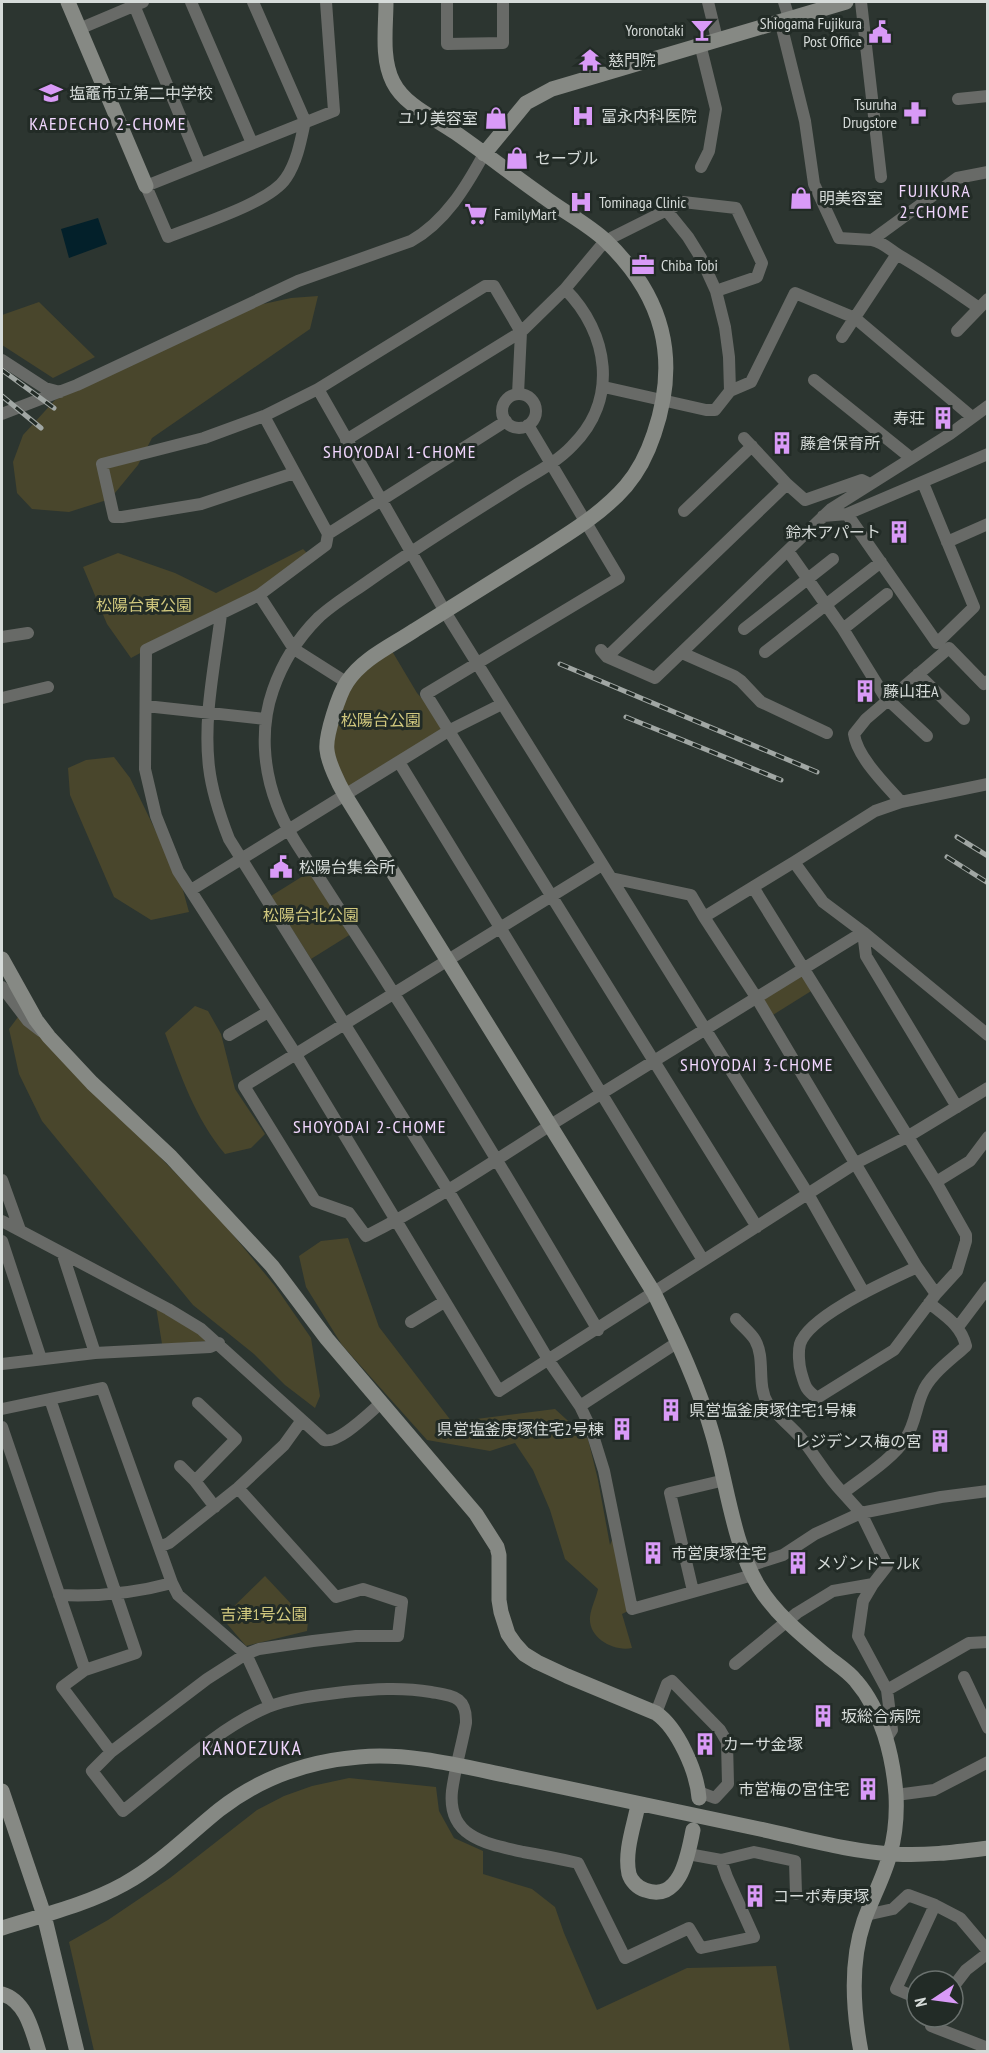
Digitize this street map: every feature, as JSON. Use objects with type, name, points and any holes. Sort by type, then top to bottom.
[{"type":"street","points":[[68,2],[168,237],[253,203],[274,192],[286,179],[301,141],[305,121],[253,2]]},
{"type":"street","points":[[191,2],[252,143]]},
{"type":"street","points":[[146,186],[334,111],[326,2]]},
{"type":"street","points":[[386,2],[386,48],[388,68],[393,82],[409,102],[606,241],[633,270],[650,297],[657,315],[666,355],[666,383],[653,437],[628,484],[605,507],[585,521],[373,655],[346,682],[332,718],[327,750],[339,786],[654,1293],[678,1342],[700,1396],[751,1571],[767,1599],[778,1612],[855,1680],[868,1696],[886,1739],[896,1796],[890,1854],[866,1915],[855,1966],[855,2000],[861,2052]]},
{"type":"street","points":[[447,2],[447,44],[503,43],[502,2]]},
{"type":"street","points":[[708,2],[717,39]]},
{"type":"street","points":[[784,2],[784,19],[805,121],[814,184],[838,238],[880,242],[929,272],[979,308]]},
{"type":"street","points":[[2,414],[60,392],[298,281],[398,248],[418,237],[438,222],[472,175],[484,154],[518,111],[537,96],[570,82],[846,2]]},
{"type":"street","points":[[861,2],[881,177]]},
{"type":"street","points":[[79,29],[138,3],[200,164]]},
{"type":"street","points":[[700,44],[716,109],[710,151],[701,167]]},
{"type":"street","points":[[958,99],[987,96]]},
{"type":"street","points":[[872,240],[957,178],[987,172]]},
{"type":"street","points":[[346,440],[521,332],[565,289],[606,241],[683,202],[736,208],[762,263],[757,277],[716,291]]},
{"type":"street","points":[[667,211],[692,244],[716,291],[725,327],[730,391]]},
{"type":"street","points":[[842,337],[897,254]]},
{"type":"street","points":[[294,473],[201,504],[122,518],[114,517],[102,464],[204,438],[264,416],[318,389],[485,286],[494,286],[521,332],[518,394]]},
{"type":"street","points":[[565,289],[584,311],[597,338],[602,355],[604,387],[586,430],[574,445],[552,462],[412,551],[337,602],[316,620],[285,663],[273,690],[265,719],[266,756],[272,791],[289,831],[394,993],[497,1159],[598,1330]]},
{"type":"street","points":[[604,387],[706,410],[715,410],[730,391],[751,382],[795,293],[855,318],[972,417]]},
{"type":"street","points":[[957,331],[987,299]]},
{"type":"street","points":[[2,360],[45,388],[60,392]]},
{"type":"street","points":[[814,380],[911,458]]},
{"type":"street","points":[[318,389],[445,611],[808,1194],[864,1293]]},
{"type":"street","points":[[518,394],[529,397],[535,405],[535,416],[528,425],[519,427],[506,421],[502,411],[509,397],[518,394]]},
{"type":"street","points":[[787,483],[604,654],[655,678],[831,508],[950,434],[987,406]]},
{"type":"street","points":[[264,416],[328,534],[326,545],[259,595],[146,650],[145,769],[149,791],[166,846],[177,871],[295,1053],[499,1391],[598,1330],[856,1163],[907,1137],[987,1088]]},
{"type":"street","points":[[328,534],[506,421]]},
{"type":"street","points":[[528,425],[552,462],[619,579],[426,694],[757,1227]]},
{"type":"street","points":[[684,512],[748,442],[805,500],[862,480],[869,484]]},
{"type":"street","points":[[823,516],[847,514],[987,454]]},
{"type":"street","points":[[847,514],[937,643],[974,607],[923,483]]},
{"type":"street","points":[[947,542],[987,524]]},
{"type":"street","points":[[788,551],[843,629],[885,697],[890,699],[927,736]]},
{"type":"street","points":[[744,629],[833,559]]},
{"type":"street","points":[[765,652],[881,562]]},
{"type":"street","points":[[843,629],[887,594]]},
{"type":"street","points":[[259,595],[294,649],[346,682]]},
{"type":"street","points":[[221,614],[209,713],[209,766],[214,794],[230,839],[448,1190],[549,1360],[580,1406],[591,1429],[604,1471],[632,1609],[751,1571],[783,1555],[815,1534],[861,1513],[941,1497],[987,1491]]},
{"type":"street","points":[[2,638],[28,633]]},
{"type":"street","points":[[901,802],[869,764],[855,743],[854,734],[866,719],[949,648],[984,684],[987,681]]},
{"type":"street","points":[[682,653],[734,676],[761,702],[827,733]]},
{"type":"street","points":[[918,674],[964,719]]},
{"type":"street","points":[[2,698],[48,687]]},
{"type":"street","points":[[191,890],[450,730],[502,704]]},
{"type":"street","points":[[146,706],[265,719]]},
{"type":"street","points":[[399,762],[703,1260]]},
{"type":"street","points":[[704,917],[874,811],[901,802],[987,784]]},
{"type":"street","points":[[794,862],[823,902],[863,932],[987,1035]]},
{"type":"street","points":[[602,865],[244,1086],[315,1201],[349,1213],[366,1236],[448,1190],[863,932]]},
{"type":"street","points":[[611,878],[691,895],[756,997],[856,1163],[917,1267],[932,1299],[958,1326],[963,1335],[966,1346],[929,1381],[922,1393],[914,1423],[906,1439],[843,1493]]},
{"type":"street","points":[[753,887],[936,1182],[963,1228],[966,1241],[957,1271],[932,1299],[894,1350],[817,1398],[806,1390],[799,1367],[800,1344],[823,1317],[864,1293],[917,1267]]},
{"type":"street","points":[[863,932],[866,956],[957,1107]]},
{"type":"street","points":[[2,959],[36,1020],[49,1037],[92,1083],[164,1150],[272,1266],[327,1339],[477,1514],[493,1538],[499,1555],[501,1612],[508,1634],[515,1644],[537,1662],[656,1713],[665,1719],[679,1740],[699,1795],[715,1798],[728,1785],[727,1742],[720,1730],[672,1682],[667,1684],[656,1713]]},
{"type":"street","points":[[2,987],[28,1021],[49,1037]]},
{"type":"street","points":[[229,1035],[268,1012]]},
{"type":"street","points":[[936,1182],[970,1161],[987,1137]]},
{"type":"street","points":[[2,1180],[20,1230]]},
{"type":"street","points":[[2,1221],[168,1309],[201,1329],[328,1442],[343,1435],[381,1403]]},
{"type":"street","points":[[2,1241],[41,1359]]},
{"type":"street","points":[[63,1255],[95,1353]]},
{"type":"street","points":[[958,1326],[987,1287]]},
{"type":"street","points":[[411,1322],[444,1302]]},
{"type":"street","points":[[736,1319],[755,1340],[759,1353],[761,1382],[768,1403],[800,1437],[828,1479],[861,1513],[886,1566],[863,1601],[858,1636],[887,1690],[892,1730],[886,1739]]},
{"type":"street","points":[[580,1406],[678,1342]]},
{"type":"street","points":[[2,1364],[95,1353],[210,1347],[219,1343]]},
{"type":"street","points":[[2,1409],[102,1388],[178,1595],[246,1654],[270,1706]]},
{"type":"street","points":[[50,1399],[136,1653],[85,1670],[62,1687],[111,1752]]},
{"type":"street","points":[[195,1481],[236,1439],[198,1403]]},
{"type":"street","points":[[159,1547],[169,1543],[238,1488],[284,1445],[302,1420]]},
{"type":"street","points":[[2,1427],[85,1670]]},
{"type":"street","points":[[180,1466],[215,1507]]},
{"type":"street","points":[[693,1591],[669,1494],[725,1480]]},
{"type":"street","points":[[238,1488],[336,1596],[363,1589],[402,1602],[398,1636],[357,1636],[259,1649],[246,1654],[207,1678],[111,1752],[92,1772],[123,1811],[228,1728],[270,1706],[315,1695],[400,1688],[453,1696],[464,1705],[467,1712],[452,1791],[458,1822],[465,1832],[485,1843],[578,1863],[626,1958],[689,1928],[701,1948],[754,1937],[721,1860]]},
{"type":"street","points":[[59,1595],[86,1597],[141,1592],[172,1583]]},
{"type":"street","points":[[735,1664],[797,1613],[833,1591],[873,1584]]},
{"type":"street","points":[[887,1690],[969,1643],[987,1642]]},
{"type":"street","points":[[964,1677],[987,1728]]},
{"type":"street","points":[[2,1928],[88,1900],[125,1883],[171,1852],[221,1809],[254,1788],[313,1763],[361,1757],[389,1756],[457,1766],[890,1854],[940,1854],[987,1848]]},
{"type":"street","points":[[896,1796],[934,1790],[987,1761]]},
{"type":"street","points":[[2,1791],[44,1915],[77,2052]]},
{"type":"street","points":[[638,1804],[627,1857],[632,1880],[646,1891],[658,1892],[670,1888],[678,1881],[688,1854],[693,1830]]},
{"type":"street","points":[[688,1854],[721,1860],[754,1852],[795,1861],[796,1894]]},
{"type":"street","points":[[866,1915],[892,1909],[908,1895],[960,1918],[987,1952],[965,1971]]},
{"type":"street","points":[[905,1969],[935,1905]]},
{"type":"street","points":[[905,1970],[896,1989],[905,1993]]},
{"type":"street","points":[[2,1994],[14,2000],[24,2011],[39,2052]]},
{"type":"street","points":[[939,2029],[987,2048]]},
{"type":"green space","points":[[318,296],[310,329],[152,438],[138,465],[110,499],[69,512],[32,509],[17,493],[13,462],[23,435],[55,400],[245,308],[291,298]]},
{"type":"green space","points":[[39,302],[95,357],[53,378],[2,345],[2,315]]},
{"type":"green space","name":"松陽台東公園","points":[[303,549],[308,554],[258,590],[131,658],[107,624],[83,567],[118,553],[175,573],[216,593]]},
{"type":"green space","name":"松陽台公園","points":[[389,646],[417,693],[450,730],[345,795],[327,750],[346,682]]},
{"type":"green space","points":[[114,757],[130,778],[181,883],[189,912],[151,920],[114,897],[70,795],[68,768],[86,760]]},
{"type":"green space","name":"松陽台北公園","points":[[311,871],[351,934],[311,959],[271,896]]},
{"type":"green space","points":[[804,968],[816,988],[768,1018],[756,997]]},
{"type":"green space","points":[[195,1006],[208,1011],[221,1034],[235,1089],[265,1134],[251,1148],[225,1154],[205,1126],[177,1065],[165,1033]]},
{"type":"green space","points":[[24,1009],[100,1095],[220,1219],[275,1286],[311,1338],[320,1396],[315,1408],[285,1385],[254,1354],[193,1305],[42,1121],[19,1074],[9,1029]]},
{"type":"green space","points":[[348,1238],[379,1327],[452,1422],[555,1409],[588,1439],[610,1545],[614,1535],[632,1609],[622,1614],[632,1648],[625,1649],[610,1645],[593,1631],[590,1617],[598,1589],[565,1559],[550,1510],[533,1470],[515,1443],[490,1451],[427,1440],[342,1345],[306,1287],[299,1256],[321,1241]]},
{"type":"green space","points":[[156,1307],[210,1341],[162,1344]]},
{"type":"green space","name":"吉津1号公園","points":[[265,1576],[308,1622],[307,1631],[246,1646],[222,1618]]},
{"type":"green space","points":[[349,1778],[436,1787],[439,1811],[454,1838],[483,1851],[483,1874],[532,1889],[555,1907],[597,2010],[687,1968],[776,1966],[790,2051],[94,2051],[69,1942],[108,1920],[170,1878],[257,1810],[284,1796],[312,1786]]},
{"type":"water","points":[[98,218],[107,244],[69,258],[61,229]]},
{"type":"railway","points":[[2,370],[54,408]]},
{"type":"railway","points":[[2,396],[41,428]]},
{"type":"railway","points":[[560,664],[817,772]]},
{"type":"railway","points":[[626,717],[781,780]]},
{"type":"railway","points":[[957,837],[988,856]]},
{"type":"railway","points":[[947,857],[988,883]]},
{"type":"place","name":"Yoronotaki","points":[[702,30]]},
{"type":"place","name":"Shiogama Fujikura Post Office","points":[[880,32]]},
{"type":"place","name":"慈門院","points":[[590,60]]},
{"type":"place","name":"塩竈市立第二中学校","points":[[51,93]]},
{"type":"place","name":"Tsuruha Drugstore","points":[[915,113]]},
{"type":"place","name":"冨永内科医院","points":[[583,116]]},
{"type":"place","name":"ユリ美容室","points":[[496,118]]},
{"type":"place","name":"セーブル","points":[[517,158]]},
{"type":"place","name":"明美容室","points":[[801,198]]},
{"type":"place","name":"Tominaga Clinic","points":[[581,202]]},
{"type":"place","name":"FamilyMart","points":[[476,214]]},
{"type":"place","name":"Chiba Tobi","points":[[643,265]]},
{"type":"place","name":"寿荘","points":[[943,418]]},
{"type":"place","name":"藤倉保育所","points":[[782,443]]},
{"type":"place","name":"鈴木アパート","points":[[899,532]]},
{"type":"place","name":"藤山荘A","points":[[865,691]]},
{"type":"place","name":"松陽台集会所","points":[[281,867]]},
{"type":"place","name":"県営塩釜庚塚住宅1号棟","points":[[671,1410]]},
{"type":"place","name":"県営塩釜庚塚住宅2号棟","points":[[622,1429]]},
{"type":"place","name":"レジデンス梅の宮","points":[[940,1441]]},
{"type":"place","name":"市営庚塚住宅","points":[[653,1553]]},
{"type":"place","name":"メゾンドールK","points":[[798,1563]]},
{"type":"place","name":"坂総合病院","points":[[823,1716]]},
{"type":"place","name":"カーサ金塚","points":[[705,1744]]},
{"type":"place","name":"市営梅の宮住宅","points":[[868,1789]]},
{"type":"place","name":"コーポ寿庚塚","points":[[755,1896]]},
{"type":"district","name":"KAEDECHO 2-CHOME","points":[[108,124]]},
{"type":"district","name":"FUJIKURA 2-CHOME","points":[[935,201]]},
{"type":"district","name":"SHOYODAI 1-CHOME","points":[[400,452]]},
{"type":"district","name":"SHOYODAI 3-CHOME","points":[[757,1065]]},
{"type":"district","name":"SHOYODAI 2-CHOME","points":[[370,1127]]},
{"type":"district","name":"KANOEZUKA","points":[[252,1748]]}]
